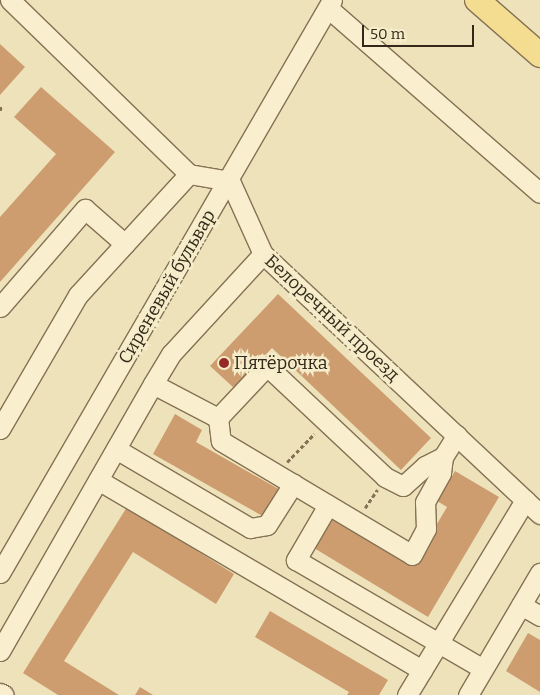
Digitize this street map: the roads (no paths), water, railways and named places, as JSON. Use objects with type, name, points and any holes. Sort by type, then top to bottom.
[{"type":"main road","points":[[477,0],[540,55]]},
{"type":"street","points":[[10,0],[189,174],[230,181]]},
{"type":"street","points":[[330,4],[540,194]]},
{"type":"street","name":"Сиреневый бульвар","points":[[0,573],[230,181],[330,4]]},
{"type":"street","points":[[0,429],[78,295],[189,174]]},
{"type":"street","name":"Белоречный проезд","points":[[230,181],[263,254],[540,514]]},
{"type":"street","points":[[0,307],[85,209],[125,244]]},
{"type":"street","points":[[0,652],[171,354],[263,254]]},
{"type":"street","points":[[218,418],[267,366],[385,477],[403,486],[425,466],[443,457]]},
{"type":"street","points":[[153,384],[218,418]]},
{"type":"street","points":[[218,418],[221,441],[412,555],[426,529],[425,502],[441,473],[443,457],[457,435]]},
{"type":"street","points":[[116,448],[250,528],[267,525],[293,484]]},
{"type":"street","points":[[98,480],[422,670]]},
{"type":"street","points":[[408,695],[525,500]]},
{"type":"street","points":[[328,505],[296,560],[483,669]]},
{"type":"street","points":[[475,693],[483,669],[540,573]]},
{"type":"street","points":[[521,605],[540,616]]},
{"type":"street","points":[[0,693],[4,695]]},
{"type":"place","name":"Пятёрочка","points":[[224,363]]}]
